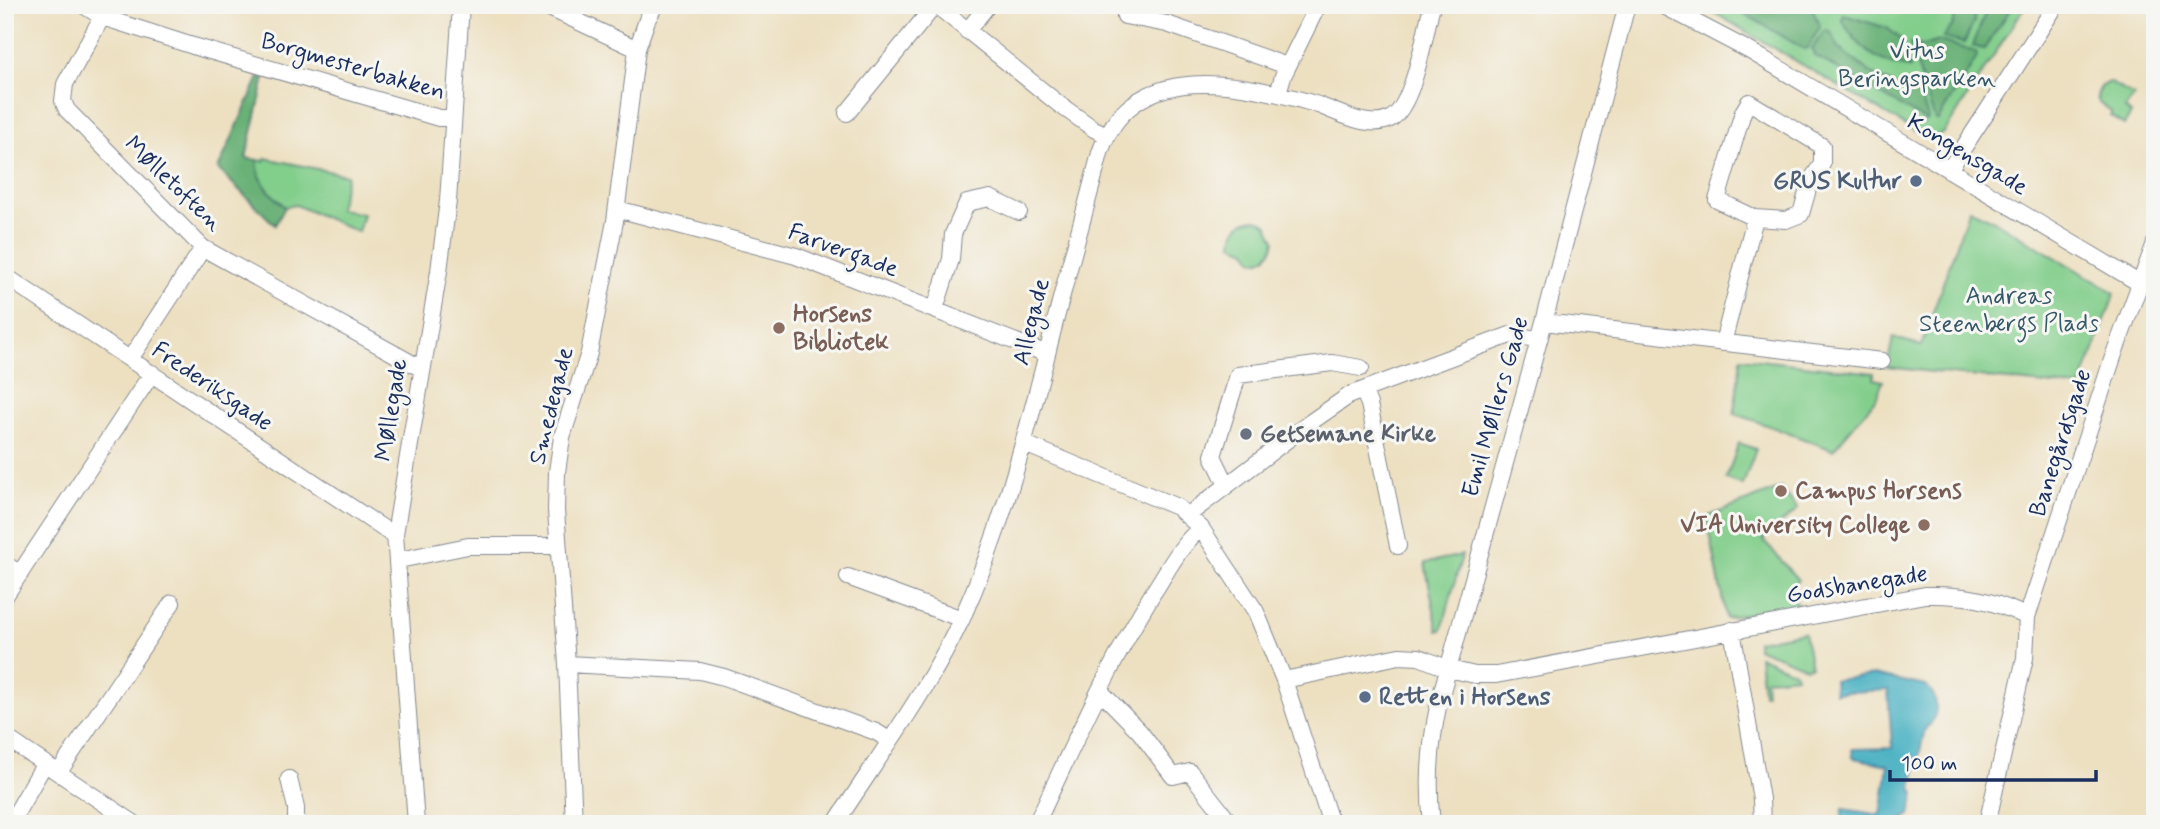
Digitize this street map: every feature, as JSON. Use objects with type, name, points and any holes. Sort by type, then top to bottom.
[{"type":"street","name":"Borgmesterbakken","points":[[83,5],[102,17],[439,118],[453,118]]},
{"type":"street","name":"Møllegade","points":[[416,824],[395,534],[446,213],[461,5]]},
{"type":"street","points":[[543,5],[637,49]]},
{"type":"street","name":"Smedegade","points":[[575,824],[567,664],[555,510],[559,454],[589,353],[617,209],[637,49],[655,5]]},
{"type":"street","points":[[847,113],[935,5],[1060,105],[1107,135]]},
{"type":"street","points":[[967,31],[988,5]]},
{"type":"street","points":[[1126,5],[1125,16],[1167,23],[1287,66]]},
{"type":"street","points":[[1278,93],[1287,66],[1318,5]]},
{"type":"street","name":"Allegade","points":[[835,824],[940,658],[980,577],[1025,444],[1100,153],[1107,135],[1129,107],[1140,98],[1159,89],[1192,85],[1227,85],[1278,93],[1374,122],[1390,119],[1401,109],[1411,88],[1432,5]]},
{"type":"street","name":"Emil Møllers Gade","points":[[1432,824],[1429,771],[1431,738],[1627,5]]},
{"type":"street","name":"Kongensgade","points":[[1661,5],[1750,51],[2139,283]]},
{"type":"street","points":[[1949,170],[2056,5]]},
{"type":"street","name":"Mølletoften","points":[[102,17],[65,83],[63,101],[67,110],[203,248],[422,369]]},
{"type":"street","points":[[1749,102],[1822,146],[1822,164],[1810,182],[1801,214],[1786,220],[1755,218],[1717,200],[1743,112],[1749,102]]},
{"type":"street","points":[[934,309],[951,259],[953,234],[967,204],[990,198],[1019,212]]},
{"type":"street","name":"Farvergade","points":[[617,209],[796,256],[1047,354]]},
{"type":"street","points":[[1723,343],[1755,218]]},
{"type":"street","name":"Banegårdsgade","points":[[2027,617],[2139,283],[2155,243]]},
{"type":"street","points":[[130,359],[203,248]]},
{"type":"street","name":"Frederiksgade","points":[[5,276],[395,534]]},
{"type":"street","points":[[1544,322],[1882,361]]},
{"type":"street","points":[[1188,515],[1350,395],[1510,335],[1538,339]]},
{"type":"street","points":[[1227,485],[1213,456],[1238,375],[1332,363],[1360,368]]},
{"type":"street","points":[[5,596],[152,373]]},
{"type":"street","points":[[1366,389],[1398,546]]},
{"type":"street","points":[[1025,444],[1177,507],[1201,528],[1247,594],[1256,612],[1284,680],[1331,824]]},
{"type":"street","points":[[1036,824],[1141,612],[1179,551],[1201,528]]},
{"type":"street","points":[[398,560],[468,545],[558,546]]},
{"type":"street","points":[[5,564],[20,574]]},
{"type":"street","points":[[848,577],[961,619]]},
{"type":"street","name":"Godsbanegade","points":[[1284,680],[1398,656],[1419,657],[1449,669],[1475,675],[1496,675],[1926,595],[1952,594],[1988,600],[2027,617]]},
{"type":"street","points":[[10,824],[172,603]]},
{"type":"street","points":[[1987,824],[2025,658],[2027,617]]},
{"type":"street","points":[[1732,630],[1761,799],[1762,824]]},
{"type":"street","points":[[567,664],[700,671],[724,677],[876,732],[889,740]]},
{"type":"street","points":[[1100,691],[1140,732],[1173,776],[1190,772],[1231,824]]},
{"type":"street","points":[[5,737],[135,824]]},
{"type":"street","points":[[289,779],[296,808],[296,824]]},
{"type":"green space","name":"Vitus Beringsparken","points":[[1701,5],[2026,5],[1944,133],[1928,139]]},
{"type":"green space","points":[[1730,5],[1811,5],[1820,27],[1808,48],[1804,49]]},
{"type":"green space","points":[[1958,5],[1975,5],[1974,22],[1964,43],[1943,38],[1952,26]]},
{"type":"green space","points":[[1988,5],[2013,5],[1984,49],[1973,46]]},
{"type":"green space","points":[[1844,15],[1887,28],[1902,40],[1910,68],[1888,63],[1870,53],[1848,30],[1842,20]]},
{"type":"green space","points":[[1827,30],[1833,35],[1838,48],[1874,75],[1904,91],[1920,93],[1928,119],[1926,121],[1814,55],[1812,49]]},
{"type":"green space","points":[[1939,41],[1976,52],[1977,57],[1938,120],[1935,120],[1910,44],[1923,46]]},
{"type":"green space","points":[[259,77],[265,78],[246,158],[258,160],[262,180],[285,207],[275,225],[218,169]]},
{"type":"green space","points":[[2109,82],[2134,96],[2125,109],[2131,114],[2124,125],[2099,103],[2097,97],[2100,87]]},
{"type":"green space","points":[[265,158],[347,175],[339,209],[363,214],[358,232],[296,205],[285,207],[270,192],[259,174],[258,160],[264,161]]},
{"type":"green space","name":"Andreas Steenbergs Plads","points":[[1969,209],[1995,221],[2115,293],[2080,388],[1887,367],[1893,337],[1921,346]]},
{"type":"green space","points":[[1256,219],[1267,224],[1275,240],[1269,255],[1254,261],[1247,250],[1233,244],[1234,234],[1239,226]]},
{"type":"green space","points":[[1741,358],[1874,373],[1874,379],[1883,381],[1876,399],[1833,450],[1734,413]]},
{"type":"green space","points":[[1739,443],[1756,449],[1743,485],[1726,479]]},
{"type":"green space","points":[[1781,488],[1798,509],[1763,539],[1798,580],[1786,591],[1798,605],[1726,618],[1707,517]]},
{"type":"green space","points":[[1462,555],[1442,630],[1438,631],[1425,563]]},
{"type":"green space","points":[[1804,632],[1811,666],[1805,667],[1757,648],[1757,641]]},
{"type":"green space","points":[[1759,656],[1795,672],[1796,676],[1765,679],[1766,694],[1763,694]]},
{"type":"water","points":[[1874,675],[1926,686],[1936,701],[1935,714],[1925,729],[1912,787],[1915,794],[1910,815],[1904,818],[1903,824],[1841,824],[1843,809],[1881,815],[1888,765],[1853,758],[1852,749],[1892,748],[1888,690],[1835,693],[1834,680]]},
{"type":"place","name":"GRUS Kultur","points":[[1916,181]]},
{"type":"place","name":"Horsens Bibliotek","points":[[779,328]]},
{"type":"place","name":"Getsemane Kirke","points":[[1246,434]]},
{"type":"place","name":"Campus Horsens","points":[[1781,491]]},
{"type":"place","name":"VIA University College","points":[[1924,525]]},
{"type":"place","name":"Retten i Horsens","points":[[1365,697]]}]
